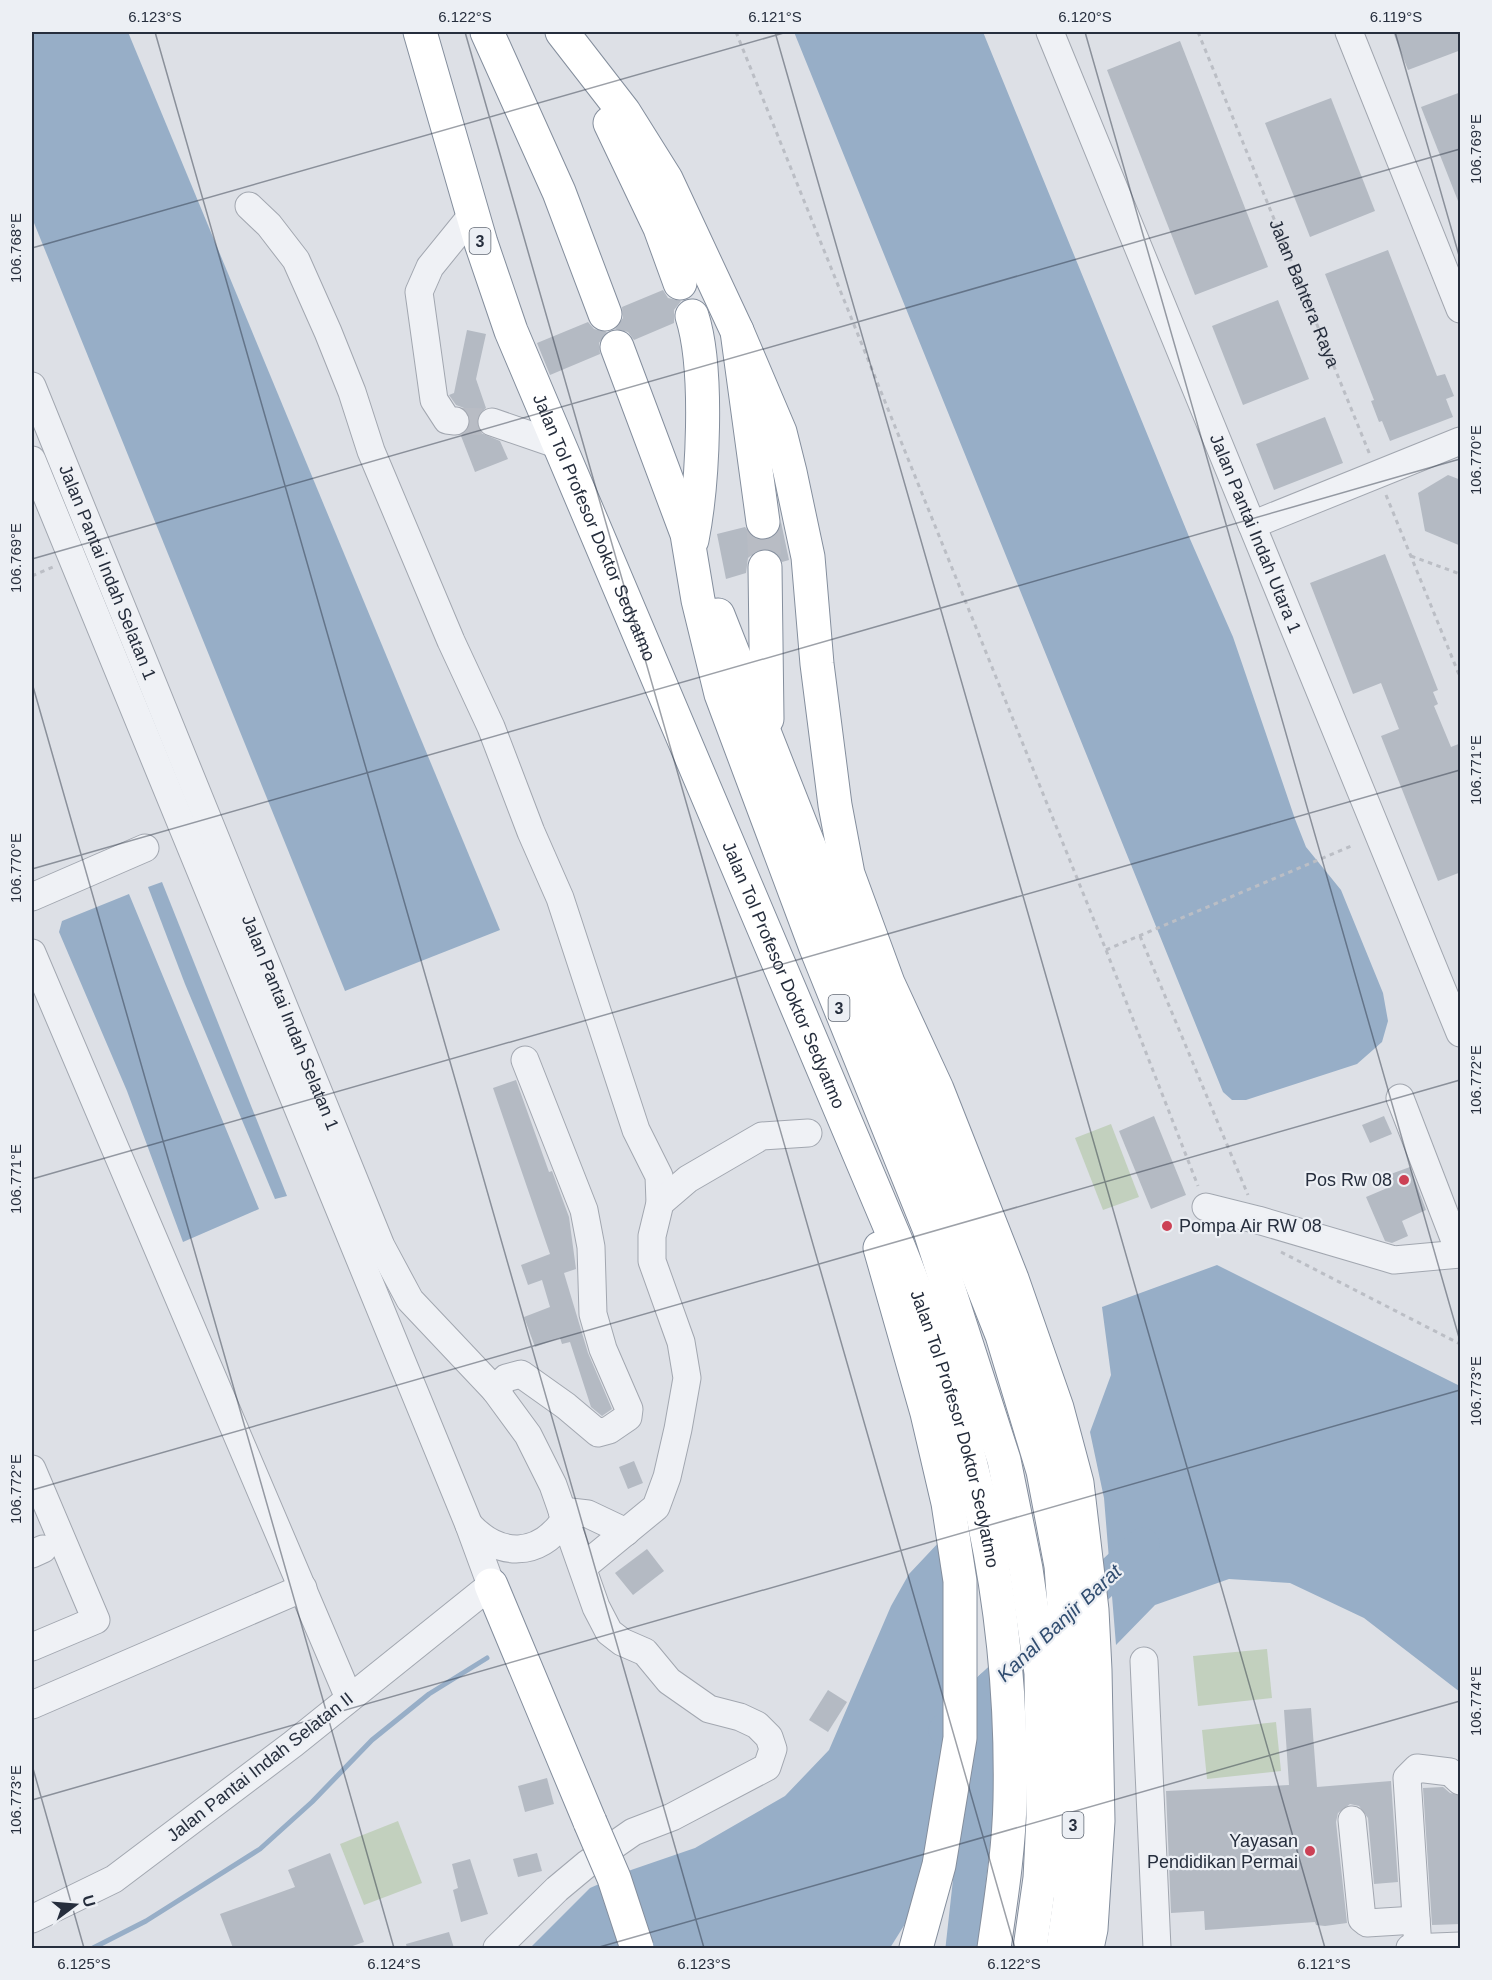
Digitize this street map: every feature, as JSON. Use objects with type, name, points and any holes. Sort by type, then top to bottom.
[{"type":"highway","name":"Jalan Tol Profesor Doktor Sedyatmo","points":[[420,32],[473,214],[511,331],[760,916],[871,1184],[874,1228],[880,1252],[985,1514],[999,1593],[1008,1694],[1010,1777],[1003,1887],[994,1948]]},
{"type":"highway","points":[[487,32],[559,192],[605,314]]},
{"type":"highway","points":[[567,38],[660,228],[680,283]]},
{"type":"highway","points":[[567,38],[624,112],[666,179],[737,331],[780,432],[808,557],[821,696],[835,805],[848,874],[888,983],[936,1089],[1008,1268],[1057,1408],[1077,1483],[1092,1610],[1098,1821],[1091,1929],[1087,1948]]},
{"type":"highway","points":[[690,551],[697,516],[702,410],[699,336],[692,316]]},
{"type":"highway","points":[[737,331],[762,522]]},
{"type":"highway","name":"Jalan Tol Profesor Doktor Sedyatmo","points":[[617,347],[687,534],[698,600],[721,694],[816,948],[929,1228],[1004,1461],[1026,1569],[1041,1673],[1043,1786],[1040,1878],[1030,1948]]},
{"type":"highway","name":"Jalan Tol Profesor Doktor Sedyatmo","points":[[690,551],[767,739],[1002,1335],[1043,1471],[1061,1566],[1071,1700],[1074,1799],[1070,1900],[1063,1948]]},
{"type":"highway","name":"Jalan Tol Profesor Doktor Sedyatmo","points":[[765,567],[767,739]]},
{"type":"highway","points":[[916,1948],[939,1864],[960,1738],[960,1581],[948,1503],[942,1409]]},
{"type":"highway","points":[[484,1591],[590,1822],[614,1878],[637,1948]]},
{"type":"street","name":"Jalan Pantai Indah Utara 1","points":[[1050,32],[1461,1033]]},
{"type":"street","points":[[1349,32],[1461,309]]},
{"type":"street","points":[[249,206],[269,225],[296,260],[332,342],[370,451],[491,727],[531,832],[560,898],[636,1130],[660,1176],[660,1203],[652,1236],[652,1261],[681,1342],[687,1378],[667,1478],[656,1507],[583,1567]]},
{"type":"street","points":[[455,421],[447,420],[434,400],[419,292],[430,267],[473,214]]},
{"type":"street","name":"Jalan Pantai Indah Selatan 1","points":[[32,386],[381,1246],[410,1300],[421,1315],[495,1390],[535,1447],[563,1516],[545,1541],[518,1549],[491,1543],[470,1525]]},
{"type":"street","points":[[492,422],[559,445]]},
{"type":"street","points":[[1252,525],[1461,441]]},
{"type":"street","name":"Jalan Pantai Indah Selatan 1","points":[[32,460],[470,1525],[484,1591]]},
{"type":"street","points":[[32,897],[145,848]]},
{"type":"street","points":[[32,953],[349,1698]]},
{"type":"street","points":[[495,1390],[506,1378],[520,1374],[566,1406],[598,1433],[609,1430],[628,1417],[629,1409],[603,1349],[593,1314],[591,1247],[584,1210],[525,1060]]},
{"type":"street","points":[[1206,1207],[1394,1260],[1460,1254],[1400,1098]]},
{"type":"street","points":[[660,1203],[688,1179],[762,1136],[808,1133]]},
{"type":"street","points":[[32,1469],[96,1620],[32,1647]]},
{"type":"street","points":[[497,1948],[548,1897],[587,1864],[633,1832],[672,1817],[726,1787],[753,1777],[768,1767],[773,1749],[769,1737],[757,1725],[740,1717],[709,1709],[669,1681],[645,1652],[622,1642],[609,1632],[596,1607],[563,1516],[588,1514],[626,1532]]},
{"type":"street","points":[[32,1705],[303,1588]]},
{"type":"street","name":"Jalan Pantai Indah Selatan II","points":[[32,1919],[114,1879],[484,1591]]},
{"type":"street","points":[[1144,1661],[1157,1948]]},
{"type":"street","points":[[1418,1948],[1407,1778],[1417,1768],[1450,1772],[1461,1781]]},
{"type":"street","points":[[1352,1820],[1362,1919],[1367,1923],[1416,1920]]},
{"type":"street","points":[[1410,1948],[1461,1946]]},
{"type":"path","points":[[736,32],[1106,950],[1206,1207]]},
{"type":"path","name":"Jalan Bahtera Raya","points":[[1198,32],[1461,677]]},
{"type":"path","points":[[1411,556],[1461,574]]},
{"type":"path","points":[[32,576],[54,567]]},
{"type":"path","points":[[1106,950],[1351,846]]},
{"type":"path","points":[[1140,936],[1258,1220]]},
{"type":"path","points":[[1278,1251],[1461,1344]]},
{"type":"green space","points":[[1111,1124],[1139,1197],[1103,1210],[1075,1138]]},
{"type":"green space","points":[[1267,1649],[1272,1698],[1198,1706],[1193,1656]]},
{"type":"green space","points":[[1276,1722],[1281,1771],[1207,1779],[1202,1730]]},
{"type":"green space","points":[[398,1821],[422,1883],[364,1905],[340,1844]]},
{"type":"water","points":[[32,32],[128,32],[500,930],[345,991],[32,218]]},
{"type":"water","points":[[794,32],[983,32],[1190,539],[1233,637],[1306,847],[1341,890],[1383,993],[1388,1021],[1382,1042],[1357,1064],[1246,1100],[1232,1100],[1223,1092]]},
{"type":"water","points":[[162,882],[287,1196],[275,1199],[185,984],[148,887]]},
{"type":"water","points":[[129,894],[259,1209],[183,1242],[127,1091],[59,932],[62,921]]},
{"type":"water","points":[[1217,1265],[1460,1386],[1460,1692],[1364,1618],[1290,1583],[1229,1579],[1155,1605],[1116,1645],[1104,1498],[1090,1432],[1111,1375],[1102,1307]]},
{"type":"water","points":[[941,1540],[952,1743],[920,1900],[890,1948],[530,1948],[590,1888],[631,1870],[695,1848],[785,1796],[829,1750],[891,1606],[909,1574]]},
{"type":"building","points":[[1393,32],[1461,32],[1461,50],[1408,70]]},
{"type":"building","points":[[1180,41],[1268,267],[1195,295],[1107,70]]},
{"type":"building","points":[[1461,92],[1461,206],[1460,206],[1421,107]]},
{"type":"building","points":[[1331,98],[1375,211],[1310,237],[1265,123]]},
{"type":"building","points":[[1388,250],[1437,376],[1445,374],[1454,396],[1446,399],[1453,417],[1390,441],[1382,421],[1379,422],[1371,401],[1374,400],[1325,274]]},
{"type":"building","points":[[663,290],[668,298],[681,301],[674,310],[674,323],[634,340],[628,332],[615,329],[623,318],[622,307]]},
{"type":"building","points":[[1278,300],[1309,379],[1243,405],[1212,326]]},
{"type":"building","points":[[588,322],[594,329],[607,332],[599,343],[600,354],[550,375],[537,343]]},
{"type":"building","points":[[467,330],[486,334],[476,379],[486,408],[477,416],[477,426],[481,433],[500,441],[508,459],[475,472],[461,436],[468,430],[470,415],[464,408],[456,405],[449,395],[454,393]]},
{"type":"building","points":[[1325,417],[1343,463],[1274,490],[1256,444]]},
{"type":"building","points":[[1448,475],[1461,480],[1461,546],[1425,531],[1418,493]]},
{"type":"building","points":[[781,522],[789,560],[782,562],[774,550],[765,548],[756,551],[748,558],[746,573],[726,579],[717,534],[745,527],[755,539],[766,540],[775,536]]},
{"type":"building","points":[[1385,554],[1438,690],[1433,692],[1438,704],[1434,706],[1451,747],[1461,743],[1461,872],[1438,881],[1381,736],[1399,729],[1381,683],[1353,694],[1310,583]]},
{"type":"building","points":[[516,1080],[549,1172],[552,1171],[569,1217],[576,1269],[564,1273],[588,1353],[612,1409],[602,1416],[591,1407],[570,1342],[562,1344],[560,1338],[535,1347],[524,1317],[550,1307],[542,1280],[528,1285],[521,1265],[550,1254],[493,1088]]},
{"type":"building","points":[[1154,1116],[1186,1195],[1151,1209],[1119,1131]]},
{"type":"building","points":[[1384,1116],[1392,1134],[1370,1143],[1362,1125]]},
{"type":"building","points":[[1410,1167],[1426,1210],[1402,1221],[1408,1236],[1392,1243],[1385,1241],[1366,1197],[1392,1186],[1388,1175]]},
{"type":"building","points":[[634,1461],[643,1483],[628,1489],[619,1467]]},
{"type":"building","points":[[647,1549],[664,1571],[633,1595],[615,1573]]},
{"type":"building","points":[[828,1690],[847,1702],[828,1732],[809,1720]]},
{"type":"building","points":[[1311,1708],[1317,1787],[1391,1781],[1398,1882],[1374,1884],[1368,1818],[1359,1806],[1350,1804],[1338,1813],[1336,1822],[1347,1923],[1325,1926],[1316,1925],[1315,1922],[1205,1930],[1204,1911],[1171,1913],[1166,1791],[1289,1785],[1284,1710]]},
{"type":"building","points":[[547,1778],[554,1804],[525,1812],[518,1786]]},
{"type":"building","points":[[1443,1787],[1450,1793],[1461,1796],[1461,1924],[1432,1925],[1423,1788]]},
{"type":"building","points":[[330,1853],[364,1942],[347,1948],[233,1948],[220,1914],[295,1887],[288,1870]]},
{"type":"building","points":[[537,1853],[542,1871],[518,1877],[513,1859]]},
{"type":"building","points":[[470,1859],[488,1914],[461,1922],[453,1890],[458,1888],[452,1864]]},
{"type":"building","points":[[449,1932],[454,1948],[407,1948],[406,1944]]},
{"type":"waterway","name":"Kanal Banjir Barat","points":[[1072,1611],[1143,1544]]},
{"type":"waterway","name":"Kanal Banjir Barat","points":[[945,1730],[1023,1657]]},
{"type":"waterway","points":[[93,1948],[146,1921],[260,1849],[312,1802],[372,1740],[429,1694],[487,1658]]},
{"type":"waterway","points":[[962,1948],[991,1687]]},
{"type":"tunnel","points":[[455,421],[492,422]]},
{"type":"tunnel","points":[[763,522],[765,567]]},
{"type":"place","name":"Pos Rw 08","points":[[1404,1180]]},
{"type":"place","name":"Pompa Air RW 08","points":[[1167,1226]]},
{"type":"place","name":"Yayasan Pendidikan Permai","points":[[1310,1851]]}]
